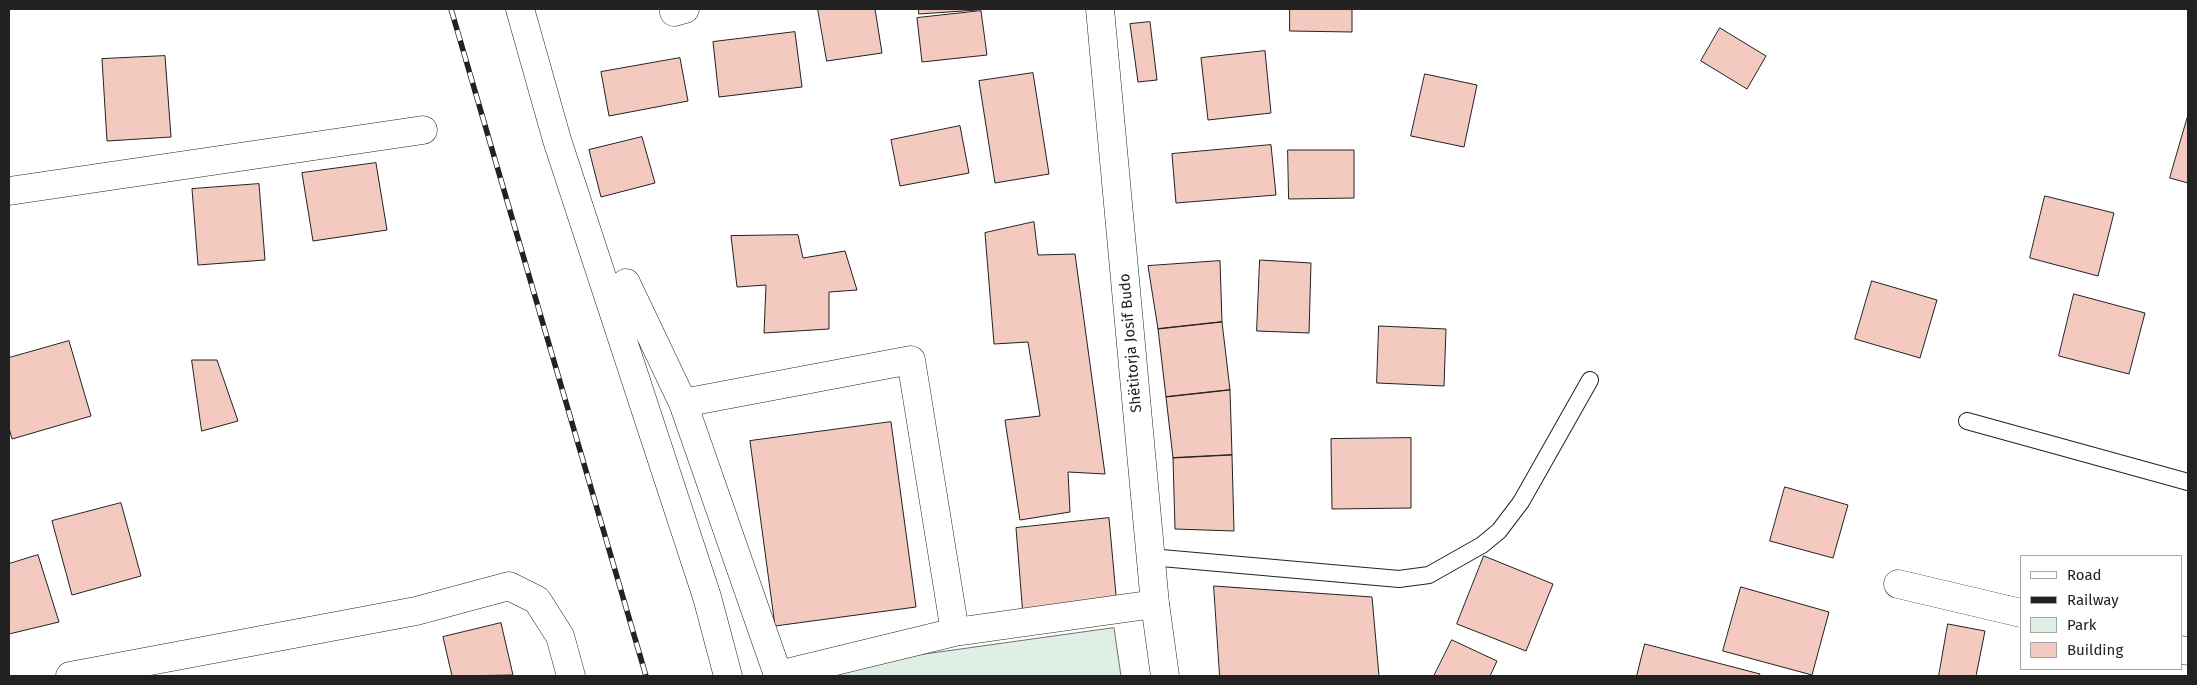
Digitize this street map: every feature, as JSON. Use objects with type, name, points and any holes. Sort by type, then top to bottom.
[{"type":"street","points":[[520,9],[557,140],[706,598],[728,676]]},
{"type":"street","name":"Shëtitorja Josif Budo","points":[[1100,9],[1150,557],[1165,676]]},
{"type":"street","points":[[9,191],[423,130]]},
{"type":"street","points":[[626,283],[683,402],[779,676],[956,632],[1155,604]]},
{"type":"street","points":[[683,402],[911,360],[956,632]]},
{"type":"street","points":[[1898,584],[2020,613]]},
{"type":"street","points":[[70,676],[416,611],[509,586],[536,600],[560,636],[571,676]]},
{"type":"lane","points":[[1150,557],[1399,579],[1429,574],[1482,544],[1499,531],[1521,502],[1590,380]]},
{"type":"lane","points":[[1967,421],[2188,482]]},
{"type":"green space","points":[[1114,628],[1121,676],[828,676],[827,668]]},
{"type":"building","points":[[818,9],[875,9],[882,53],[827,61]]},
{"type":"building","points":[[919,9],[977,9],[977,10],[919,14]]},
{"type":"building","points":[[1290,9],[1352,9],[1352,32],[1290,31]]},
{"type":"building","points":[[981,11],[987,55],[922,62],[917,18]]},
{"type":"building","points":[[1150,22],[1157,80],[1138,82],[1130,24]]},
{"type":"building","points":[[1720,28],[1766,56],[1747,89],[1701,61]]},
{"type":"building","points":[[795,32],[802,87],[719,97],[713,42]]},
{"type":"building","points":[[1265,51],[1271,113],[1208,120],[1201,58]]},
{"type":"building","points":[[165,56],[171,137],[107,141],[102,59]]},
{"type":"building","points":[[680,58],[688,101],[609,116],[601,72]]},
{"type":"building","points":[[1033,73],[1049,174],[995,183],[979,81]]},
{"type":"building","points":[[1425,74],[1477,85],[1464,147],[1411,136]]},
{"type":"building","points":[[2188,115],[2188,183],[2170,178]]},
{"type":"building","points":[[960,126],[969,173],[900,186],[891,140]]},
{"type":"building","points":[[642,137],[655,183],[601,197],[589,150]]},
{"type":"building","points":[[1271,145],[1276,195],[1176,203],[1172,154]]},
{"type":"building","points":[[1288,150],[1354,150],[1354,198],[1289,199]]},
{"type":"building","points":[[376,163],[387,230],[313,241],[302,173]]},
{"type":"building","points":[[259,184],[265,260],[198,265],[192,189]]},
{"type":"building","points":[[2045,196],[2114,213],[2098,276],[2030,258]]},
{"type":"building","points":[[1034,222],[1038,255],[1075,254],[1105,474],[1068,472],[1070,512],[1020,520],[1005,420],[1040,416],[1028,342],[994,344],[985,233]]},
{"type":"building","points":[[798,235],[803,258],[845,251],[857,290],[829,292],[829,329],[764,333],[766,285],[737,287],[731,236]]},
{"type":"building","points":[[1260,260],[1311,263],[1309,333],[1257,331]]},
{"type":"building","points":[[1220,261],[1222,322],[1158,329],[1148,266]]},
{"type":"building","points":[[1872,281],[1937,300],[1920,358],[1855,339]]},
{"type":"building","points":[[2074,294],[2145,313],[2129,374],[2059,356]]},
{"type":"building","points":[[1222,322],[1230,390],[1166,397],[1158,329]]},
{"type":"building","points":[[1379,326],[1446,329],[1444,386],[1377,383]]},
{"type":"building","points":[[69,341],[91,416],[12,439],[9,428],[9,358]]},
{"type":"building","points":[[192,360],[217,360],[238,421],[202,431]]},
{"type":"building","points":[[1230,390],[1232,455],[1173,458],[1166,397]]},
{"type":"building","points":[[891,422],[916,607],[775,626],[750,441]]},
{"type":"building","points":[[1411,438],[1411,508],[1332,509],[1331,439]]},
{"type":"building","points":[[1232,455],[1234,531],[1175,529],[1173,458]]},
{"type":"building","points":[[1785,487],[1848,505],[1833,558],[1770,541]]},
{"type":"building","points":[[121,503],[141,576],[72,595],[52,521]]},
{"type":"building","points":[[1109,518],[1117,606],[1023,616],[1016,528]]},
{"type":"building","points":[[38,555],[59,622],[9,634],[9,564]]},
{"type":"building","points":[[1484,556],[1553,584],[1526,651],[1457,624]]},
{"type":"building","points":[[1214,586],[1372,597],[1379,676],[1220,676]]},
{"type":"building","points":[[1741,587],[1829,612],[1812,675],[1723,651]]},
{"type":"building","points":[[501,623],[513,675],[452,676],[443,637]]},
{"type":"building","points":[[1948,624],[1985,631],[1976,676],[1939,676]]},
{"type":"building","points":[[1452,640],[1497,661],[1490,676],[1434,676]]},
{"type":"building","points":[[1645,644],[1760,674],[1759,676],[1637,676]]},
{"type":"railway","points":[[451,9],[646,676]]}]
